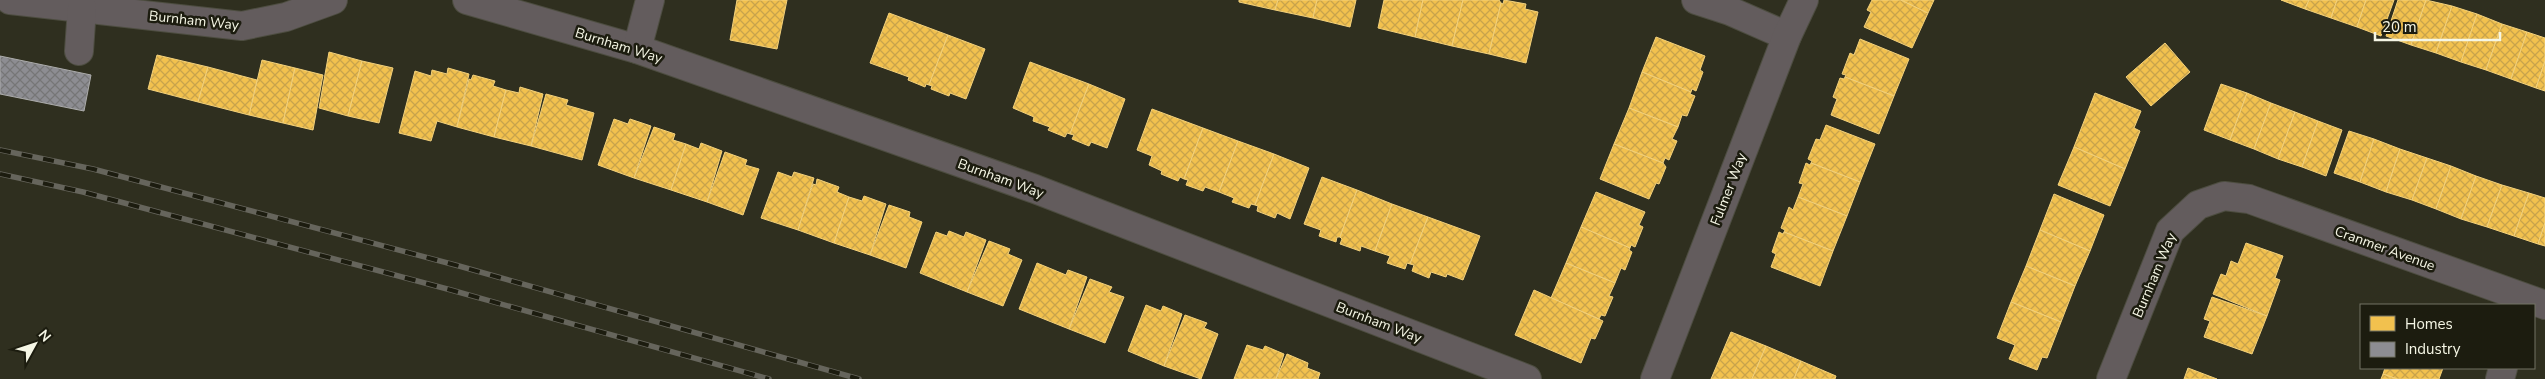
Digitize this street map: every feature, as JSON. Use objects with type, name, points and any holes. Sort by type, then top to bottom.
[{"type":"street","name":"Burnham Way","points":[[10,0],[242,26],[286,17],[333,0]]},
{"type":"street","name":"Burnham Way","points":[[467,0],[637,49],[1035,189],[1527,379]]},
{"type":"street","points":[[637,49],[650,0]]},
{"type":"street","points":[[1696,0],[1730,11],[1787,36]]},
{"type":"street","name":"Fulmer Way","points":[[1655,379],[1787,36],[1804,0]]},
{"type":"street","points":[[78,51],[82,8]]},
{"type":"street","name":"Burnham Way","points":[[2111,379],[2170,231],[2198,205],[2224,196]]},
{"type":"street","name":"Cranmer Avenue","points":[[2224,196],[2249,199],[2531,303]]},
{"type":"building: Homes","points":[[737,0],[787,0],[777,49],[730,40]]},
{"type":"building: Homes","points":[[1239,0],[1278,0],[1275,10],[1239,2]]},
{"type":"building: Homes","points":[[1278,0],[1317,0],[1313,18],[1275,10]]},
{"type":"building: Homes","points":[[1317,0],[1356,0],[1350,27],[1313,18]]},
{"type":"building: Homes","points":[[1384,0],[1423,0],[1415,37],[1378,28]]},
{"type":"building: Homes","points":[[1423,0],[1463,0],[1452,46],[1415,37]]},
{"type":"building: Homes","points":[[1463,0],[1499,0],[1501,3],[1489,54],[1452,46]]},
{"type":"building: Homes","points":[[1504,0],[1526,4],[1525,9],[1538,12],[1526,63],[1489,54],[1501,3],[1503,4]]},
{"type":"building: Homes","points":[[1872,0],[1901,0],[1928,13],[1912,48],[1864,27],[1871,12],[1867,10]]},
{"type":"building: Homes","points":[[1901,0],[1934,0],[1928,13]]},
{"type":"building: Homes","points":[[2281,0],[2309,0],[2305,9]]},
{"type":"building: Homes","points":[[2309,0],[2337,0],[2331,18],[2305,9]]},
{"type":"building: Homes","points":[[2337,0],[2366,0],[2357,27],[2331,18]]},
{"type":"building: Homes","points":[[2366,0],[2394,0],[2381,36],[2357,27]]},
{"type":"building: Homes","points":[[2398,0],[2426,0],[2411,45],[2386,36]]},
{"type":"building: Homes","points":[[2426,0],[2452,6],[2436,53],[2411,45]]},
{"type":"building: Homes","points":[[2452,6],[2477,14],[2461,62],[2436,53]]},
{"type":"building: Homes","points":[[889,13],[948,35],[929,85],[926,84],[925,87],[908,80],[909,77],[870,63]]},
{"type":"building: Homes","points":[[2477,14],[2502,24],[2486,70],[2461,62]]},
{"type":"building: Homes","points":[[2502,24],[2527,32],[2511,79],[2486,70]]},
{"type":"building: Homes","points":[[2527,32],[2545,38],[2545,61],[2536,88],[2511,79]]},
{"type":"building: Homes","points":[[948,35],[985,49],[966,99],[950,93],[949,96],[931,89],[932,86],[929,85]]},
{"type":"building: Homes","points":[[1656,37],[1705,56],[1700,70],[1703,72],[1696,91],[1692,89],[1691,92],[1642,72]]},
{"type":"building: Homes","points":[[1860,39],[1909,59],[1894,96],[1845,77],[1846,75],[1842,74],[1850,53],[1854,55]]},
{"type":"building: Homes","points":[[2165,43],[2190,72],[2151,106],[2126,77]]},
{"type":"building: Homes","points":[[329,52],[362,61],[348,116],[319,108]]},
{"type":"building: Homes","points":[[157,55],[208,67],[198,102],[148,89]]},
{"type":"building: Homes","points":[[262,60],[295,68],[283,123],[249,115]]},
{"type":"building: Homes","points":[[362,61],[393,68],[379,123],[348,116]]},
{"type":"building: Homes","points":[[2545,61],[2545,91],[2536,88]]},
{"type":"building: Homes","points":[[1030,62],[1089,84],[1070,134],[1067,133],[1065,137],[1048,130],[1050,127],[1033,121],[1034,117],[1013,108]]},
{"type":"building: Homes","points":[[208,67],[257,80],[249,115],[198,102]]},
{"type":"building: Homes","points":[[295,68],[323,75],[313,130],[283,123]]},
{"type":"building: Homes","points":[[448,68],[469,74],[457,127],[437,121],[431,141],[399,133],[415,71],[431,76],[432,70],[447,74]]},
{"type":"building: Homes","points":[[1642,72],[1691,92],[1690,94],[1695,96],[1687,116],[1682,115],[1678,127],[1629,108]]},
{"type":"building: Homes","points":[[473,75],[495,81],[493,86],[506,90],[494,137],[457,127],[469,79],[471,80]]},
{"type":"building: Homes","points":[[1845,77],[1894,96],[1879,134],[1831,115],[1837,99],[1833,97],[1840,78],[1844,79]]},
{"type":"building: Homes","points":[[1089,84],[1125,99],[1107,148],[1091,142],[1089,146],[1072,139],[1074,135],[1070,134]]},
{"type":"building: Homes","points":[[2221,84],[2247,93],[2230,140],[2204,130]]},
{"type":"building: Homes","points":[[520,87],[543,94],[531,146],[494,137],[506,90],[519,93]]},
{"type":"building: Homes","points":[[2095,93],[2141,111],[2134,128],[2140,131],[2125,169],[2074,147]]},
{"type":"building: Homes","points":[[2247,93],[2271,103],[2254,149],[2230,140]]},
{"type":"building: Homes","points":[[546,94],[568,100],[566,105],[594,113],[582,160],[531,146]]},
{"type":"building: Homes","points":[[2271,103],[2295,112],[2278,159],[2254,149]]},
{"type":"building: Homes","points":[[1629,108],[1678,127],[1672,139],[1677,141],[1669,160],[1665,158],[1663,163],[1614,144]]},
{"type":"building: Homes","points":[[1152,109],[1203,128],[1184,179],[1180,177],[1178,181],[1161,174],[1162,171],[1149,165],[1152,156],[1137,150]]},
{"type":"building: Homes","points":[[2295,112],[2318,121],[2302,167],[2278,159]]},
{"type":"building: Homes","points":[[614,119],[628,124],[630,119],[651,126],[634,178],[598,165]]},
{"type":"building: Homes","points":[[2318,121],[2342,130],[2326,176],[2302,167]]},
{"type":"building: Homes","points":[[1826,125],[1875,144],[1860,182],[1811,163],[1812,161],[1808,159],[1816,139],[1820,140]]},
{"type":"building: Homes","points":[[654,127],[675,134],[673,140],[686,144],[671,190],[634,178]]},
{"type":"building: Homes","points":[[1203,128],[1238,141],[1219,192],[1205,187],[1203,191],[1186,185],[1188,180],[1184,179]]},
{"type":"building: Homes","points":[[2349,131],[2374,139],[2360,182],[2334,173]]},
{"type":"building: Homes","points":[[2374,139],[2400,149],[2386,192],[2360,182]]},
{"type":"building: Homes","points":[[1238,141],[1274,154],[1255,205],[1251,204],[1249,208],[1232,202],[1234,198],[1219,192]]},
{"type":"building: Homes","points":[[701,143],[722,151],[707,202],[671,190],[686,144],[699,149]]},
{"type":"building: Homes","points":[[1614,144],[1663,163],[1666,167],[1659,184],[1656,183],[1649,199],[1600,179]]},
{"type":"building: Homes","points":[[2074,147],[2125,169],[2110,206],[2058,185]]},
{"type":"building: Homes","points":[[2400,149],[2427,158],[2412,200],[2386,192]]},
{"type":"building: Homes","points":[[725,152],[747,160],[745,165],[759,169],[743,215],[707,202]]},
{"type":"building: Homes","points":[[1274,154],[1309,168],[1290,219],[1277,213],[1275,218],[1257,211],[1258,206],[1255,205]]},
{"type":"building: Homes","points":[[2427,158],[2451,166],[2436,209],[2412,200]]},
{"type":"building: Homes","points":[[1806,163],[1810,165],[1811,163],[1860,182],[1847,216],[1798,197],[1803,184],[1799,183]]},
{"type":"building: Homes","points":[[2451,166],[2476,176],[2461,219],[2436,209]]},
{"type":"building: Homes","points":[[778,172],[792,177],[794,172],[814,178],[798,230],[761,218]]},
{"type":"building: Homes","points":[[2476,176],[2502,185],[2487,227],[2461,219]]},
{"type":"building: Homes","points":[[1322,177],[1357,190],[1340,237],[1337,237],[1336,242],[1319,236],[1321,230],[1304,224]]},
{"type":"building: Homes","points":[[817,179],[839,187],[837,192],[849,197],[834,243],[798,230],[813,184],[816,185]]},
{"type":"building: Homes","points":[[2502,185],[2529,193],[2514,236],[2487,227]]},
{"type":"building: Homes","points":[[1357,190],[1392,204],[1375,251],[1361,246],[1360,251],[1340,244],[1342,239],[1340,237]]},
{"type":"building: Homes","points":[[1596,192],[1645,212],[1639,225],[1643,227],[1635,247],[1631,245],[1630,248],[1581,227]]},
{"type":"building: Homes","points":[[2529,193],[2545,198],[2545,223],[2538,244],[2514,236]]},
{"type":"building: Homes","points":[[2054,194],[2104,215],[2090,251],[2040,230]]},
{"type":"building: Homes","points":[[864,196],[886,204],[870,255],[834,243],[849,197],[862,201]]},
{"type":"building: Homes","points":[[1798,197],[1847,216],[1833,251],[1784,232],[1785,230],[1781,228],[1789,207],[1793,210]]},
{"type":"building: Homes","points":[[1392,204],[1428,217],[1410,264],[1407,263],[1405,269],[1387,263],[1390,256],[1375,251]]},
{"type":"building: Homes","points":[[889,205],[910,212],[909,217],[922,222],[906,268],[870,255]]},
{"type":"building: Homes","points":[[1428,217],[1480,236],[1463,280],[1447,274],[1446,277],[1431,272],[1429,278],[1412,271],[1414,265],[1410,264]]},
{"type":"building: Homes","points":[[2545,223],[2545,246],[2538,244]]},
{"type":"building: Homes","points":[[1581,227],[1630,248],[1629,250],[1632,252],[1625,270],[1621,268],[1615,283],[1566,263]]},
{"type":"building: Homes","points":[[2040,230],[2090,251],[2075,286],[2026,266]]},
{"type":"building: Homes","points":[[949,231],[964,237],[966,232],[986,240],[967,292],[920,273],[936,232],[947,236]]},
{"type":"building: Homes","points":[[1779,232],[1783,234],[1784,232],[1833,251],[1820,286],[1771,267],[1776,254],[1772,252]]},
{"type":"building: Homes","points":[[989,241],[1010,249],[1008,254],[1022,260],[1003,306],[967,292]]},
{"type":"building: Homes","points":[[2246,243],[2283,256],[2275,278],[2280,280],[2267,316],[2213,294],[2221,274],[2226,276],[2231,261],[2238,264]]},
{"type":"building: Homes","points":[[1037,263],[1066,275],[1068,270],[1087,277],[1069,329],[1019,309]]},
{"type":"building: Homes","points":[[1566,263],[1615,283],[1609,296],[1613,297],[1605,316],[1601,315],[1599,319],[1551,298]]},
{"type":"building: Homes","points":[[2026,266],[2075,286],[2061,322],[2011,302]]},
{"type":"building: Homes","points":[[1090,279],[1112,287],[1109,292],[1124,297],[1105,343],[1069,329]]},
{"type":"building: Homes","points":[[1534,290],[1603,321],[1595,339],[1591,338],[1581,363],[1515,335]]},
{"type":"building: Homes","points":[[2212,297],[2267,316],[2252,354],[2204,337],[2210,321],[2204,319]]},
{"type":"building: Homes","points":[[2011,302],[2061,322],[2047,358],[2042,357],[2037,370],[2009,359],[2015,345],[1997,338]]},
{"type":"building: Homes","points":[[1146,305],[1161,311],[1163,306],[1182,314],[1164,366],[1128,351]]},
{"type":"building: Homes","points":[[1185,315],[1207,323],[1204,328],[1218,334],[1201,379],[1164,366]]},
{"type":"building: Homes","points":[[1731,332],[1766,346],[1752,379],[1711,379]]},
{"type":"building: Homes","points":[[1247,345],[1263,350],[1265,346],[1284,354],[1276,379],[1234,379]]},
{"type":"building: Homes","points":[[1766,346],[1801,361],[1794,379],[1752,379]]},
{"type":"building: Homes","points":[[1287,354],[1308,363],[1307,368],[1320,373],[1318,379],[1276,379]]},
{"type":"building: Homes","points":[[1801,361],[1836,376],[1835,379],[1794,379]]},
{"type":"building: Homes","points":[[2188,368],[2217,379],[2184,379]]},
{"type":"building: Homes","points":[[2385,369],[2443,369],[2439,379],[2397,379],[2383,374]]},
{"type":"building: Homes","points":[[2383,374],[2397,379],[2381,379]]},
{"type":"building: Industry","points":[[0,56],[91,75],[84,111],[0,94]]},
{"type":"railway","points":[[0,150],[93,169],[459,266],[859,379]]},
{"type":"railway","points":[[0,174],[83,192],[451,290],[769,379]]}]
